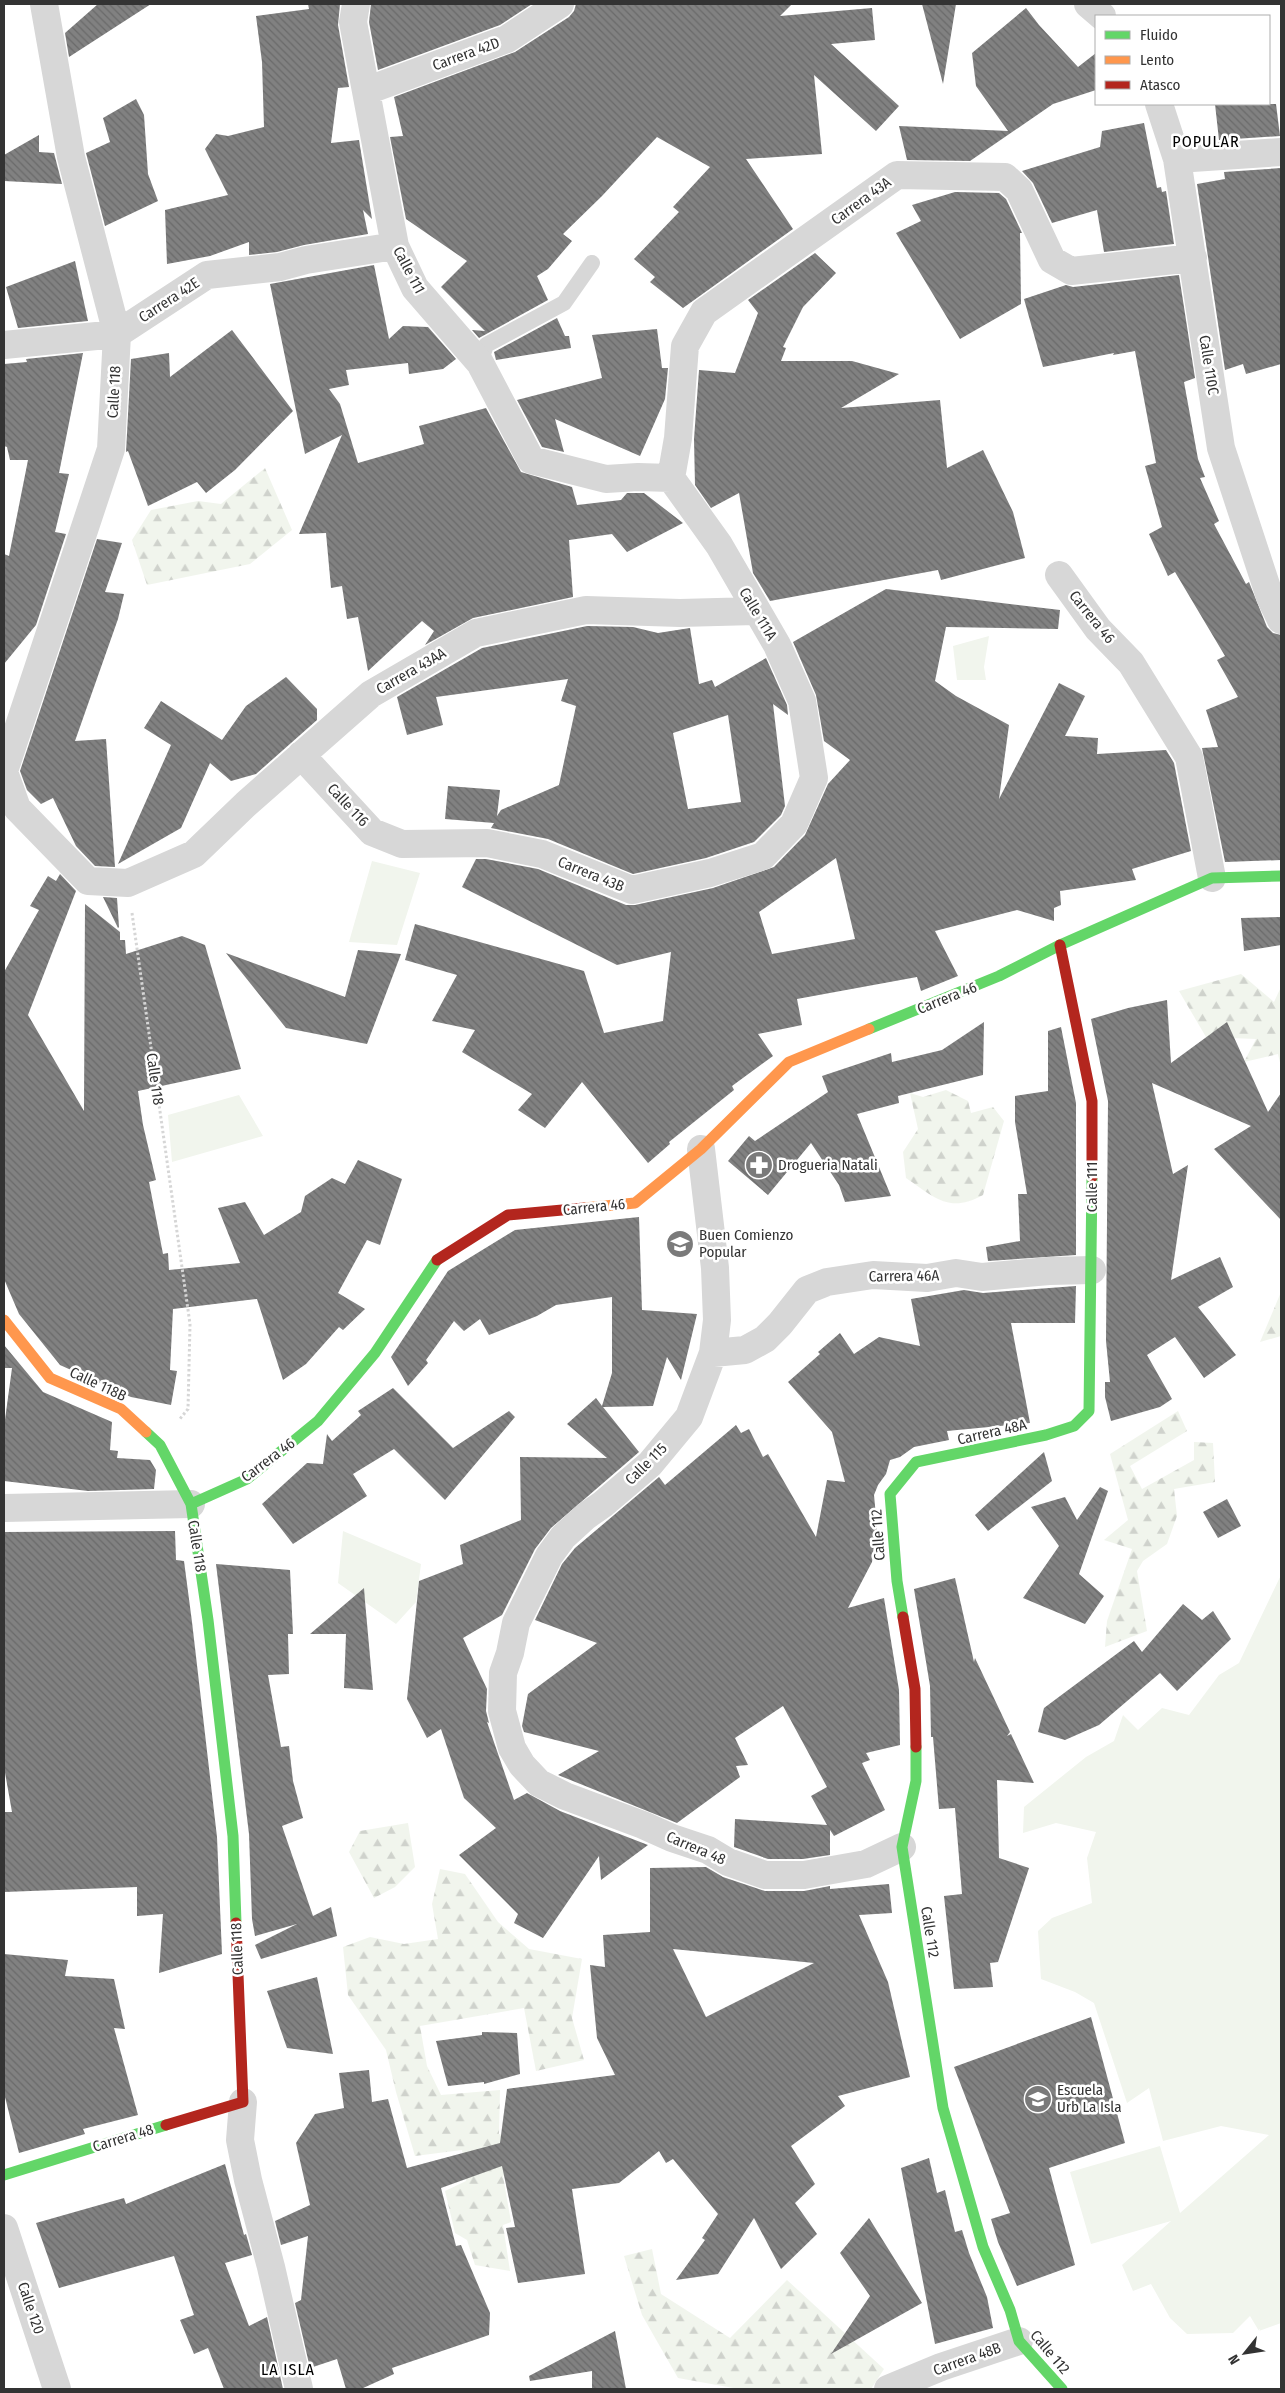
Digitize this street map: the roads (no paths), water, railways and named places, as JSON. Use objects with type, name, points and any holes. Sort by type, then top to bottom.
[{"type":"street","name":"Calle 118","points":[[44,4],[71,157],[116,334],[111,449],[11,721],[4,771],[17,808],[88,881],[128,883]]},
{"type":"street","name":"Calle 111","points":[[356,4],[353,22],[395,246],[415,288],[480,363],[531,460],[606,479],[671,478]]},
{"type":"street","name":"Carrera 42D","points":[[366,91],[506,39],[560,4]]},
{"type":"street","points":[[1088,4],[1101,15]]},
{"type":"street","name":"Calle 110C","points":[[1158,105],[1177,159],[1221,448],[1270,597],[1281,620]]},
{"type":"street","points":[[1177,159],[1281,152]]},
{"type":"street","name":"Carrera 43A","points":[[671,478],[678,438],[685,346],[704,312],[896,175],[1006,178],[1019,190],[1052,260],[1071,271],[1193,258]]},
{"type":"street","name":"Carrera 42E","points":[[4,345],[116,334],[207,275],[280,266],[395,246]]},
{"type":"street","name":"Calle 111A","points":[[671,478],[719,544],[777,646],[802,701],[814,778],[794,824]]},
{"type":"street","name":"Carrera 46","points":[[1059,574],[1098,629],[1132,662],[1189,757],[1212,878]]},
{"type":"street","name":"Carrera 43AA","points":[[128,883],[194,854],[301,755],[371,694],[476,633],[586,610],[680,614],[756,610]]},
{"type":"street","name":"Calle 116","points":[[301,755],[372,832],[402,844]]},
{"type":"street","name":"Carrera 43B","points":[[402,844],[487,843],[542,854],[632,890],[710,873],[763,856],[794,824]]},
{"type":"street","name":"Carrera 46","points":[[4,1508],[191,1504],[247,1479],[318,1421],[375,1353],[437,1260],[508,1215],[635,1203],[701,1149],[789,1062],[999,976],[1060,945],[1212,878],[1281,876]]},
{"type":"street","name":"Calle 111","points":[[1060,945],[1092,1101],[1092,1270],[1089,1411],[1074,1426]]},
{"type":"street","name":"Calle 115","points":[[512,1748],[502,1711],[503,1673],[510,1653],[516,1623],[549,1556],[563,1537],[586,1516],[650,1464],[689,1417],[713,1353],[717,1320],[715,1268],[701,1149]]},
{"type":"street","name":"Carrera 46A","points":[[713,1353],[745,1350],[765,1339],[808,1290],[827,1282],[873,1274],[926,1278],[956,1274],[982,1277],[1049,1271],[1092,1270]]},
{"type":"street","name":"Calle 118B","points":[[4,1320],[50,1378],[121,1409],[160,1445],[191,1504]]},
{"type":"street","name":"Carrera 48A","points":[[916,1462],[953,1456],[1074,1426]]},
{"type":"street","name":"Calle 112","points":[[916,1462],[890,1494],[896,1580],[915,1689],[916,1781],[902,1847],[943,2108],[983,2247],[1010,2310],[1019,2341],[1062,2389]]},
{"type":"street","name":"Calle 118","points":[[191,1504],[208,1620],[233,1836],[243,2102],[240,2140],[299,2389]]},
{"type":"street","name":"Carrera 48","points":[[512,1748],[522,1765],[539,1783],[565,1796],[708,1850],[728,1862],[765,1875],[804,1875],[866,1864],[902,1847]]},
{"type":"street","name":"Carrera 48","points":[[4,2175],[243,2102]]},
{"type":"street","name":"Calle 120","points":[[4,2228],[57,2389]]},
{"type":"street","name":"Carrera 48B","points":[[888,2389],[941,2367],[1019,2341]]},
{"type":"lane","points":[[480,363],[486,346],[564,303],[592,263]]},
{"type":"place","name":"Drogueria Natali","points":[[759,1165]]},
{"type":"place","name":"Buen Comienzo Popular","points":[[680,1244]]},
{"type":"place","name":"Escuela Urb La Isla","points":[[1038,2099]]},
{"type":"district","name":"POPULAR","points":[[1206,141]]},
{"type":"district","name":"LA ISLA","points":[[288,2369]]}]
